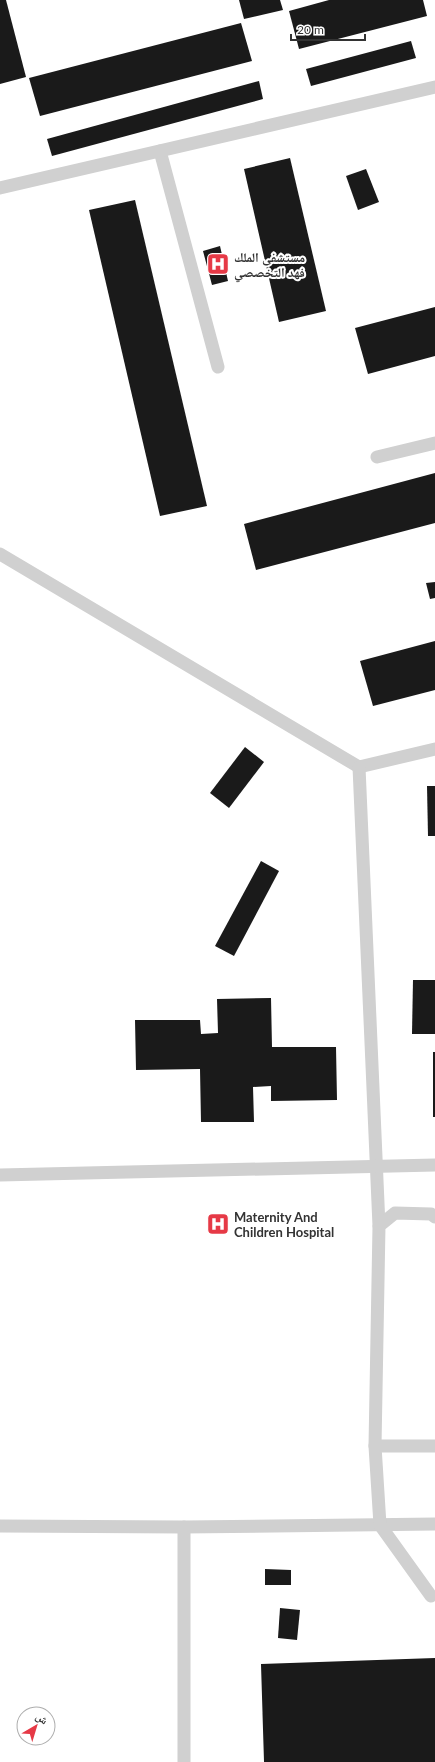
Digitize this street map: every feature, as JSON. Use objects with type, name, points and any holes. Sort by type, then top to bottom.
[{"type":"lane","points":[[0,188],[435,87]]},
{"type":"lane","points":[[160,151],[218,367]]},
{"type":"lane","points":[[377,457],[435,443]]},
{"type":"lane","points":[[0,554],[359,767],[435,749]]},
{"type":"lane","points":[[359,767],[378,1166],[379,1226],[375,1446],[380,1525],[431,1596]]},
{"type":"lane","points":[[0,1175],[435,1165]]},
{"type":"lane","points":[[379,1226],[395,1213],[431,1214],[435,1217]]},
{"type":"lane","points":[[375,1446],[435,1446]]},
{"type":"lane","points":[[0,1526],[184,1527],[435,1524]]},
{"type":"lane","points":[[184,1527],[184,1762]]},
{"type":"building","points":[[0,0],[6,0],[26,77],[0,84]]},
{"type":"building","points":[[239,0],[280,0],[283,10],[244,19]]},
{"type":"building","points":[[329,0],[423,0],[427,16],[299,49],[289,11]]},
{"type":"building","points":[[241,23],[252,61],[40,116],[29,78]]},
{"type":"building","points":[[411,41],[416,58],[311,86],[306,69]]},
{"type":"building","points":[[259,81],[263,99],[52,156],[47,139]]},
{"type":"building","points":[[290,158],[326,311],[279,322],[244,169]]},
{"type":"building","points":[[366,169],[379,202],[358,210],[346,176]]},
{"type":"building","points":[[135,200],[207,506],[160,516],[89,210]]},
{"type":"building","points":[[220,246],[228,281],[212,285],[203,251]]},
{"type":"building","points":[[435,307],[435,356],[368,374],[355,328]]},
{"type":"building","points":[[435,473],[435,523],[256,570],[244,524]]},
{"type":"building","points":[[435,582],[435,598],[430,599],[426,583]]},
{"type":"building","points":[[435,641],[435,690],[373,706],[360,661]]},
{"type":"building","points":[[245,747],[264,762],[229,808],[210,793]]},
{"type":"building","points":[[427,786],[435,786],[435,836],[428,836]]},
{"type":"building","points":[[261,861],[279,871],[234,956],[215,946]]},
{"type":"building","points":[[413,980],[435,980],[435,1034],[412,1034]]},
{"type":"building","points":[[271,998],[272,1047],[336,1047],[337,1100],[271,1101],[271,1086],[253,1087],[254,1122],[201,1122],[200,1069],[136,1070],[135,1020],[200,1020],[201,1034],[218,1033],[217,999]]},
{"type":"building","points":[[433,1052],[435,1052],[435,1117],[433,1117]]},
{"type":"building","points":[[265,1569],[291,1570],[291,1585],[265,1585]]},
{"type":"building","points":[[280,1608],[300,1610],[297,1640],[278,1638]]},
{"type":"building","points":[[435,1658],[435,1762],[264,1762],[261,1664]]},
{"type":"place","name":"مستشفى الملك فهد التخصصي","points":[[218,264]]},
{"type":"place","name":"Maternity And Children Hospital","points":[[218,1224]]}]
